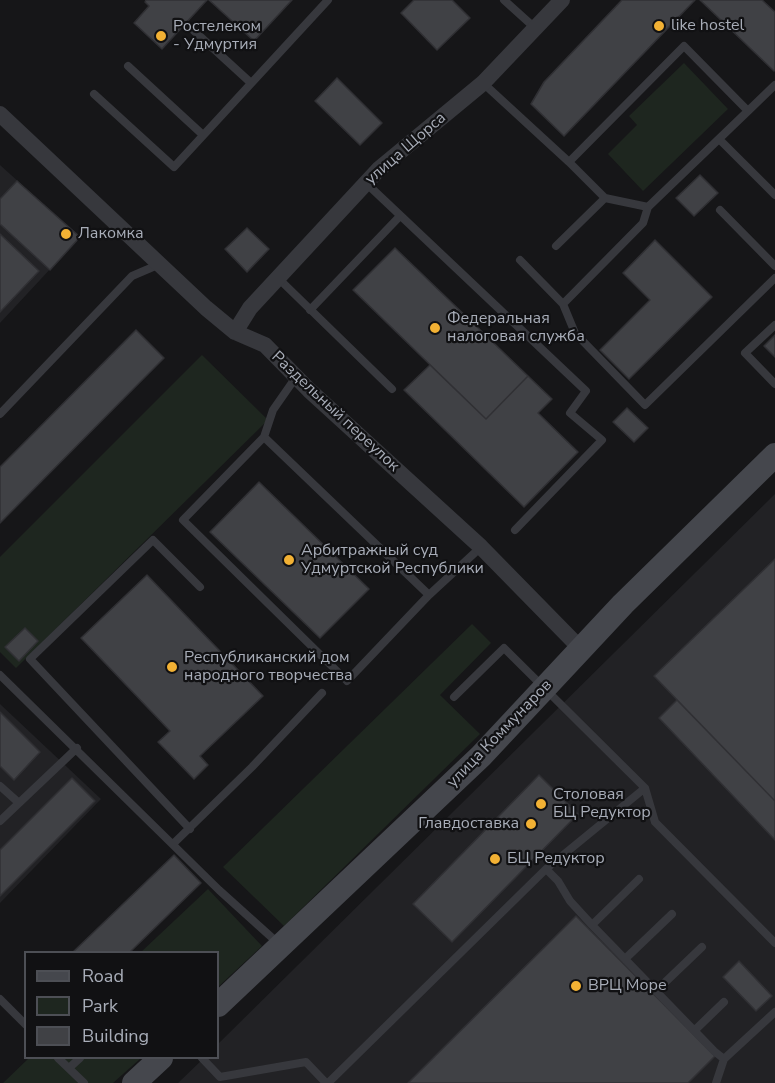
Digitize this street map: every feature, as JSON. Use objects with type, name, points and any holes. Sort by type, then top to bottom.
[{"type":"street","name":"улица Щорса","points":[[235,332],[250,308],[379,169],[483,83],[562,0]]},
{"type":"street","name":"Раздельный переулок","points":[[0,114],[235,332],[265,345],[296,377],[481,547],[581,649]]},
{"type":"street","name":"улица Коммунаров","points":[[219,1004],[482,756],[631,596],[775,455]]},
{"type":"street","points":[[134,1083],[160,1059]]},
{"type":"lane","points":[[94,94],[174,167],[328,0]]},
{"type":"lane","points":[[504,0],[535,28]]},
{"type":"lane","points":[[192,29],[251,83]]},
{"type":"lane","points":[[569,162],[684,46],[748,111]]},
{"type":"lane","points":[[129,66],[203,135]]},
{"type":"lane","points":[[483,83],[605,198],[648,207]]},
{"type":"lane","points":[[563,304],[643,223],[648,207],[775,85]]},
{"type":"lane","points":[[719,139],[775,195]]},
{"type":"lane","points":[[366,183],[586,391],[570,413],[602,440],[515,530]]},
{"type":"lane","points":[[556,246],[605,198]]},
{"type":"lane","points":[[720,210],[775,266]]},
{"type":"lane","points":[[310,310],[400,216]]},
{"type":"lane","points":[[520,260],[563,304],[575,333],[645,405],[775,278]]},
{"type":"lane","points":[[0,414],[132,276],[160,264]]},
{"type":"lane","points":[[278,278],[392,389]]},
{"type":"lane","points":[[775,325],[744,353],[775,384]]},
{"type":"lane","points":[[296,377],[273,410],[264,437],[183,520],[347,681],[429,595],[481,547]]},
{"type":"lane","points":[[264,437],[429,595]]},
{"type":"lane","points":[[190,829],[30,659],[153,540],[200,587]]},
{"type":"lane","points":[[454,697],[504,648],[645,788],[655,822],[775,943]]},
{"type":"lane","points":[[0,675],[77,748],[219,890],[281,947]]},
{"type":"lane","points":[[173,844],[260,759],[322,693]]},
{"type":"lane","points":[[0,821],[77,748]]},
{"type":"lane","points":[[0,786],[18,803]]},
{"type":"lane","points":[[203,1059],[220,1077],[306,1062],[327,1083],[546,869],[645,788]]},
{"type":"lane","points":[[546,869],[592,925],[724,1059]]},
{"type":"lane","points":[[592,925],[639,879]]},
{"type":"lane","points":[[626,958],[672,914]]},
{"type":"lane","points":[[657,990],[702,947]]},
{"type":"lane","points":[[0,999],[24,1023]]},
{"type":"lane","points":[[695,1030],[724,1002]]},
{"type":"lane","points":[[716,1083],[724,1059],[775,1012]]},
{"type":"lane","points":[[59,1059],[84,1083]]},
{"type":"lane","points":[[69,1068],[79,1059]]},
{"type":"shaded area","points":[[0,165],[80,237],[0,323]]},
{"type":"shaded area","points":[[775,494],[775,1083],[178,1083],[203,1059],[219,1059],[219,1043]]},
{"type":"shaded area","points":[[0,704],[101,799],[0,903]]},
{"type":"green space","points":[[684,63],[728,109],[643,191],[608,154],[637,125],[629,116]]},
{"type":"green space","points":[[202,355],[268,420],[16,668],[0,652],[0,557]]},
{"type":"green space","points":[[472,624],[491,643],[440,695],[480,734],[284,926],[223,867]]},
{"type":"green space","points":[[208,889],[262,946],[219,986],[219,951],[142,951]]},
{"type":"green space","points":[[28,1059],[140,1059],[113,1083],[3,1083]]},
{"type":"building","name":"Ростелеком - Удмуртия","points":[[146,0],[207,0],[162,49],[134,23],[149,6]]},
{"type":"building","name":"Ростелеком - Удмуртия","points":[[209,0],[292,0],[254,41]]},
{"type":"building","points":[[414,0],[452,0],[470,18],[437,50],[401,13]]},
{"type":"building","points":[[622,0],[695,0],[564,136],[531,104],[544,82]]},
{"type":"building","points":[[700,0],[762,0],[775,12],[775,70],[774,71]]},
{"type":"building","points":[[337,78],[382,123],[360,145],[315,101]]},
{"type":"building","points":[[700,175],[718,193],[694,216],[676,198]]},
{"type":"building","points":[[17,181],[80,237],[50,270],[0,224],[0,199]]},
{"type":"building","points":[[247,228],[269,249],[247,272],[225,249]]},
{"type":"building","points":[[0,234],[39,271],[0,312]]},
{"type":"building","points":[[655,240],[712,297],[629,379],[600,350],[650,300],[623,273]]},
{"type":"building","name":"Федеральная налоговая служба","points":[[395,248],[528,376],[486,419],[353,290]]},
{"type":"building","points":[[136,330],[164,358],[0,523],[0,467]]},
{"type":"building","points":[[775,335],[775,357],[764,346]]},
{"type":"building","points":[[430,365],[486,419],[528,376],[552,399],[538,413],[578,452],[524,507],[404,390]]},
{"type":"building","points":[[627,408],[648,428],[634,442],[613,422]]},
{"type":"building","name":"Арбитражный суд Удмуртской Республики","points":[[259,482],[369,589],[320,638],[210,532]]},
{"type":"building","points":[[775,559],[775,801],[654,676]]},
{"type":"building","name":"Республиканский дом народного творчества","points":[[147,575],[263,696],[200,756],[208,765],[194,779],[158,742],[170,731],[81,638]]},
{"type":"building","points":[[25,628],[38,641],[19,661],[5,647]]},
{"type":"building","points":[[677,700],[775,801],[775,840],[659,718]]},
{"type":"building","points":[[0,712],[40,752],[14,780],[0,766]]},
{"type":"building","name":"БЦ Редуктор","points":[[539,775],[578,814],[452,942],[413,904]]},
{"type":"building","points":[[72,778],[95,801],[0,896],[0,850]]},
{"type":"building","points":[[174,855],[201,883],[131,951],[74,951]]},
{"type":"building","name":"ВРЦ Море","points":[[576,916],[715,1056],[688,1083],[408,1083]]},
{"type":"building","points":[[739,961],[772,996],[756,1011],[723,977]]},
{"type":"place","name":"like hostel","points":[[659,26]]},
{"type":"place","name":"Ростелеком - Удмуртия","points":[[161,36]]},
{"type":"place","name":"Лакомка","points":[[66,234]]},
{"type":"place","name":"Федеральная налоговая служба","points":[[435,328]]},
{"type":"place","name":"Арбитражный суд Удмуртской Республики","points":[[289,560]]},
{"type":"place","name":"Республиканский дом народного творчества","points":[[172,667]]},
{"type":"place","name":"Столовая БЦ Редуктор","points":[[541,804]]},
{"type":"place","name":"Главдоставка","points":[[531,824]]},
{"type":"place","name":"БЦ Редуктор","points":[[495,859]]},
{"type":"place","name":"ВРЦ Море","points":[[576,986]]}]
